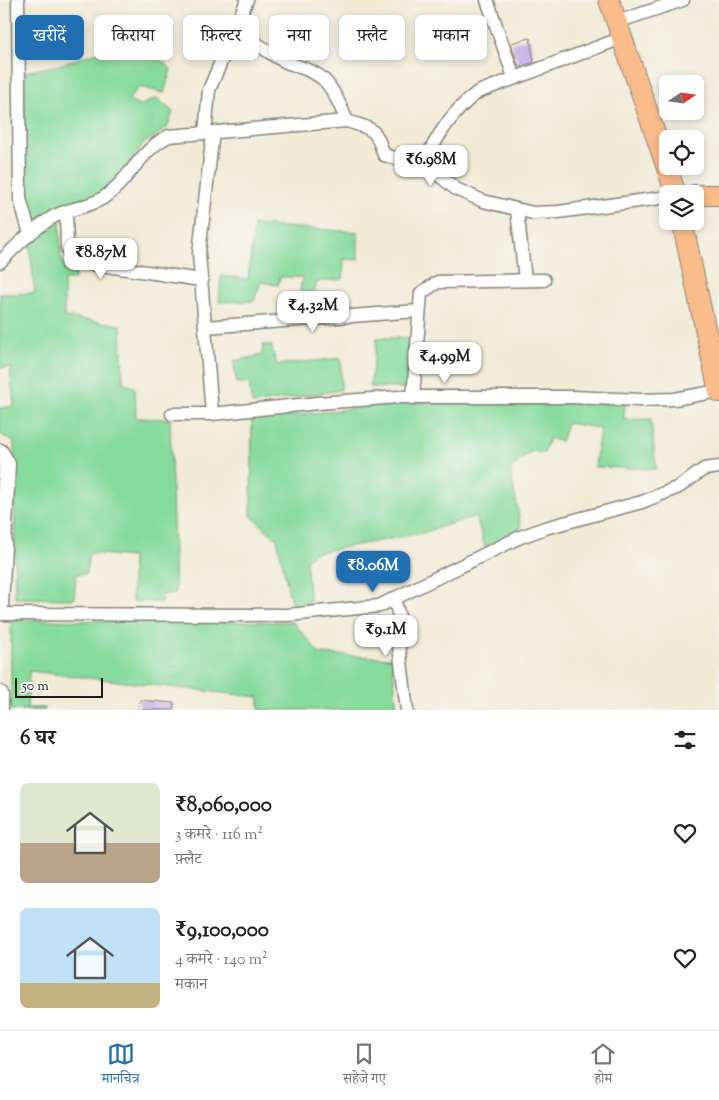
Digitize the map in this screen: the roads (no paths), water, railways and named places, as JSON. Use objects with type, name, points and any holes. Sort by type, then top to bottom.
[{"type":"main road","points":[[608,0],[673,185]]},
{"type":"main road","points":[[704,195],[719,195]]},
{"type":"main road","points":[[684,230],[718,385]]},
{"type":"street","points":[[18,0],[20,199],[30,234]]},
{"type":"street","points":[[240,15],[247,0]]},
{"type":"street","points":[[487,0],[514,77]]},
{"type":"street","points":[[422,166],[436,139],[462,104],[478,92],[620,30],[683,0]]},
{"type":"street","points":[[259,45],[283,61],[315,73],[325,81],[334,93],[347,121]]},
{"type":"street","points":[[212,414],[199,253],[209,133],[209,90],[221,60]]},
{"type":"street","points":[[0,262],[30,234],[53,217],[101,200],[123,183],[148,150],[158,141],[169,136],[347,121],[369,128],[377,133],[384,155],[430,168],[456,189],[483,200],[517,210],[533,213],[558,212],[659,198]]},
{"type":"street","points":[[517,210],[525,279]]},
{"type":"street","points":[[66,212],[67,247],[73,261],[201,280]]},
{"type":"street","points":[[412,398],[418,310],[421,293],[438,282],[544,280]]},
{"type":"street","points":[[205,327],[418,310]]},
{"type":"street","points":[[172,414],[212,414],[318,402],[412,398],[572,397],[640,400],[674,399],[718,385]]},
{"type":"street","points":[[0,452],[7,464],[0,606]]},
{"type":"street","points":[[0,614],[288,615],[369,608],[394,600],[518,538],[545,528],[642,502],[679,486],[704,469],[719,467]]},
{"type":"street","points":[[394,600],[400,615],[401,636],[399,646],[408,710]]},
{"type":"street","points":[[0,694],[0,710]]}]
